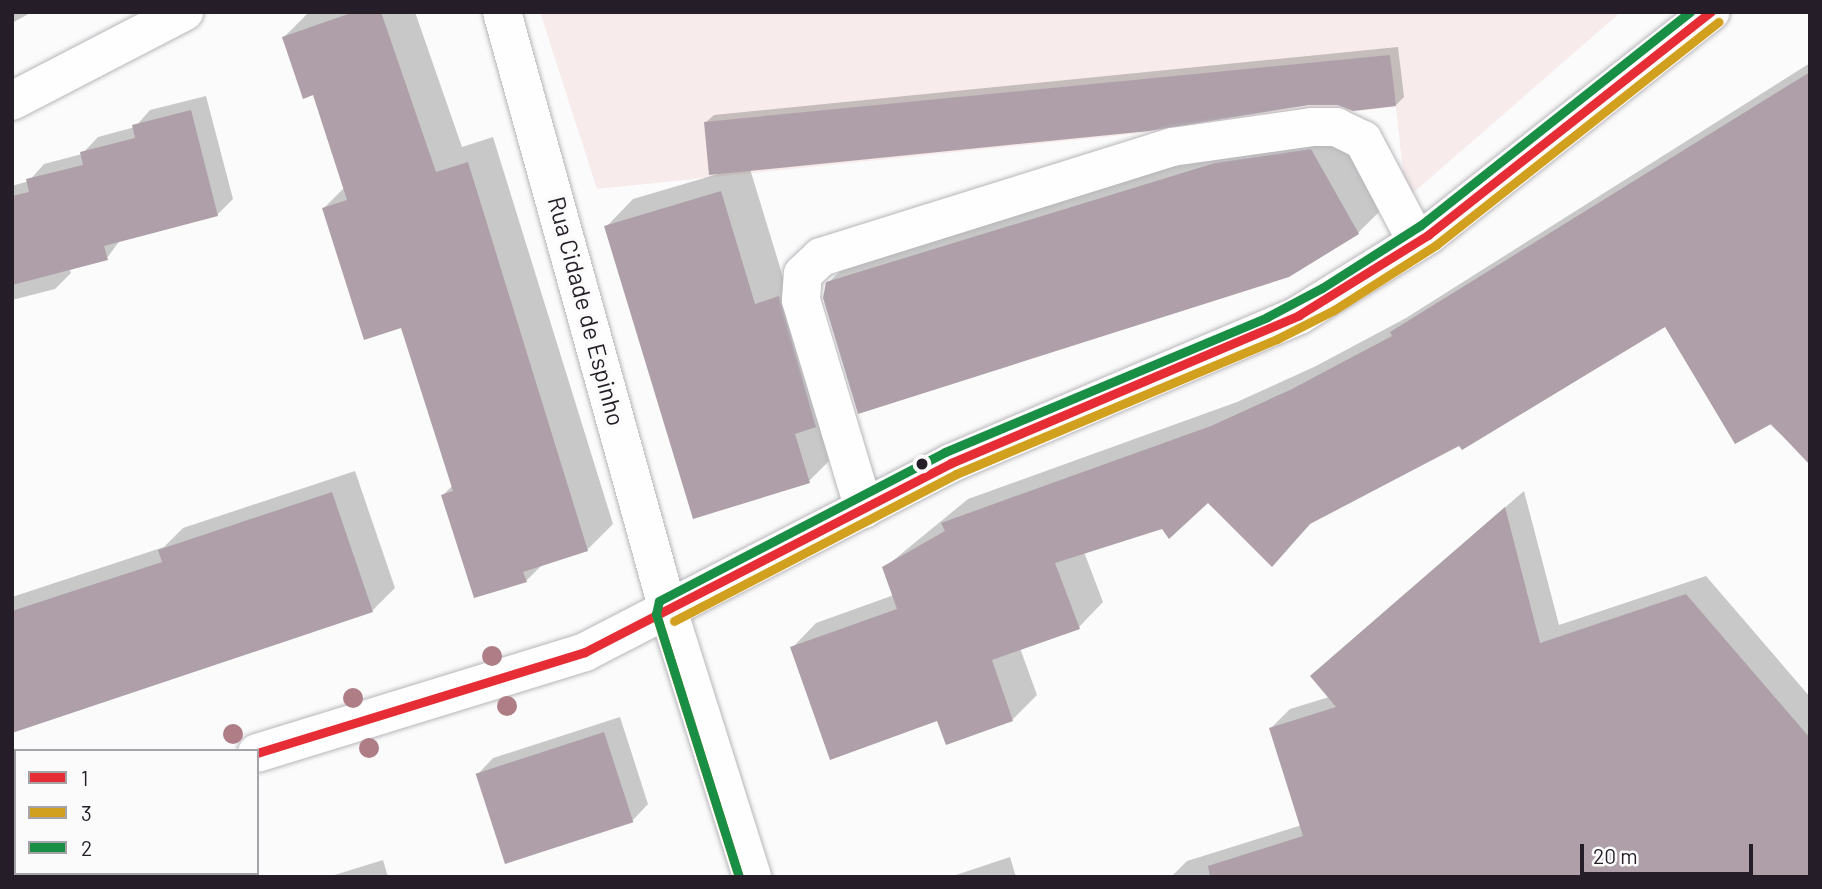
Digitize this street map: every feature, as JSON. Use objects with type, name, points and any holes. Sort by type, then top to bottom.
[{"type":"street","points":[[12,101],[184,12]]},
{"type":"street","name":"Rua Cidade de Espinho","points":[[502,12],[668,610],[752,877]]},
{"type":"street","points":[[259,752],[558,663],[1021,431],[1290,319],[1417,243],[1710,12]]},
{"type":"street","points":[[864,509],[801,300],[803,274],[821,257],[1171,146],[1312,127],[1336,127],[1363,140],[1417,243]]},
{"type":"shaded area","points":[[540,12],[1621,12],[1406,199],[1396,107],[597,189]]},
{"type":"building","points":[[354,12],[381,12],[436,172],[468,162],[588,551],[523,572],[527,582],[474,598],[441,495],[453,491],[401,328],[364,340],[322,208],[347,200],[313,95],[303,99],[282,37]]},
{"type":"building","points":[[1390,55],[1396,106],[1353,111],[1337,105],[1309,105],[1149,131],[709,175],[704,122]]},
{"type":"building","points":[[1810,72],[1810,465],[1771,424],[1735,444],[1665,327],[1462,450],[1459,446],[1310,524],[1272,567],[1208,503],[1169,539],[1162,529],[1055,563],[1080,629],[992,660],[1013,721],[946,745],[937,721],[830,760],[790,647],[897,609],[882,567],[945,531],[941,523],[1211,426],[1290,390],[1392,336],[1390,332]]},
{"type":"building","points":[[191,110],[218,216],[104,246],[108,260],[12,285],[12,196],[29,192],[26,179],[83,165],[80,152],[135,138],[132,125]]},
{"type":"building","points":[[1311,149],[1359,234],[1289,277],[858,414],[823,298],[826,282],[1215,163]]},
{"type":"building","points":[[721,191],[755,304],[779,296],[816,427],[795,434],[810,483],[693,519],[604,226]]},
{"type":"building","points":[[332,492],[373,612],[12,733],[12,611],[162,562],[158,550]]},
{"type":"building","points":[[1505,507],[1540,643],[1686,594],[1810,738],[1810,877],[1210,877],[1208,866],[1303,836],[1269,728],[1336,707],[1310,676]]},
{"type":"building","points":[[604,732],[633,822],[505,864],[476,774]]},
{"type":"transit line","name":"2","points":[[739,877],[656,614],[659,601],[945,452],[1267,317],[1322,288],[1421,225],[1690,12]]},
{"type":"transit line","name":"1","points":[[259,752],[585,652],[951,463],[1299,315],[1428,235],[1710,12]]},
{"type":"transit line","name":"3","points":[[674,621],[956,474],[1277,339],[1334,310],[1436,245],[1718,22]]},
{"type":"transit line","name":"3","points":[[656,614],[739,877]]}]
